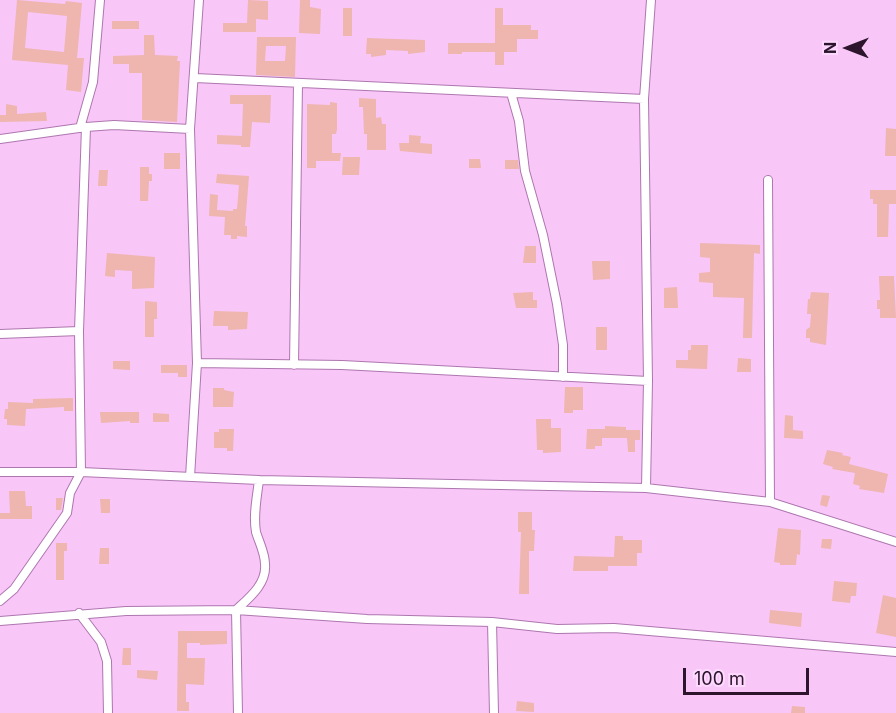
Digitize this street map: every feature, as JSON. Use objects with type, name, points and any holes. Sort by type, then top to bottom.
[{"type":"street","points":[[0,601],[14,589],[66,513],[70,493],[81,472],[79,331],[83,127],[93,82],[100,0]]},
{"type":"street","points":[[190,477],[197,363],[190,129],[199,0]]},
{"type":"street","points":[[646,488],[648,381],[644,99],[651,0]]},
{"type":"street","points":[[195,78],[644,99]]},
{"type":"street","points":[[294,365],[298,82]]},
{"type":"street","points":[[511,93],[519,121],[525,171],[543,235],[557,304],[563,345],[563,377]]},
{"type":"street","points":[[0,139],[114,125],[190,129]]},
{"type":"street","points":[[768,180],[770,502]]},
{"type":"street","points":[[0,334],[79,331]]},
{"type":"street","points":[[197,363],[294,365],[648,381]]},
{"type":"street","points":[[0,472],[81,472],[259,480],[646,488],[770,502],[896,542]]},
{"type":"street","points":[[238,713],[236,610],[256,591],[265,573],[266,563],[256,531],[255,515],[259,480]]},
{"type":"street","points":[[0,621],[126,610],[236,610],[367,619],[492,622],[557,629],[614,628],[896,652]]},
{"type":"street","points":[[79,614],[101,642],[107,661],[108,713]]},
{"type":"street","points":[[492,622],[494,713]]},
{"type":"building","points":[[17,0],[82,3],[77,58],[84,58],[81,92],[66,90],[68,65],[12,60]],"holes":[[[28,12],[67,16],[64,52],[25,48]]]},
{"type":"building","points":[[248,0],[268,1],[268,20],[256,19],[256,32],[223,32],[223,23],[247,23]]},
{"type":"building","points":[[300,0],[310,0],[310,7],[321,9],[320,34],[299,33]]},
{"type":"building","points":[[343,8],[352,8],[352,36],[343,36]]},
{"type":"building","points":[[495,8],[503,8],[503,25],[531,25],[531,30],[538,30],[538,39],[517,39],[517,52],[504,52],[504,65],[495,65],[495,52],[448,54],[448,43],[495,43]]},
{"type":"building","points":[[112,21],[139,21],[139,29],[112,29]]},
{"type":"building","points":[[144,35],[154,35],[155,55],[178,56],[177,61],[180,61],[177,122],[142,120],[142,73],[129,73],[129,64],[113,64],[113,56],[144,55]]},
{"type":"building","points":[[257,37],[296,37],[295,77],[256,75]],"holes":[[[266,46],[286,46],[285,61],[265,61]]]},
{"type":"building","points":[[367,38],[425,40],[425,52],[408,54],[408,51],[386,50],[386,55],[371,57],[371,54],[366,54]]},
{"type":"building","points":[[230,95],[271,95],[270,123],[252,122],[250,147],[217,144],[217,135],[242,136],[243,104],[230,104]]},
{"type":"building","points":[[359,98],[376,99],[376,118],[381,117],[382,124],[386,124],[386,150],[367,150],[363,107],[359,107]]},
{"type":"building","points":[[330,102],[337,103],[337,129],[336,134],[332,134],[332,153],[341,153],[340,161],[316,161],[316,168],[307,168],[307,104],[330,105]]},
{"type":"building","points":[[6,104],[17,106],[17,114],[46,112],[47,121],[0,122],[0,115],[6,115]]},
{"type":"building","points":[[886,128],[896,129],[896,156],[885,156]]},
{"type":"building","points":[[409,135],[421,136],[420,143],[432,144],[432,154],[400,151],[399,143],[409,143]]},
{"type":"building","points":[[164,153],[180,153],[180,169],[164,169]]},
{"type":"building","points":[[343,157],[360,157],[359,175],[342,175]]},
{"type":"building","points":[[469,159],[480,159],[481,168],[469,168]]},
{"type":"building","points":[[505,160],[518,160],[519,169],[505,169]]},
{"type":"building","points":[[140,167],[149,167],[149,174],[152,174],[152,181],[149,181],[148,201],[140,201]]},
{"type":"building","points":[[99,170],[108,170],[107,186],[98,186]]},
{"type":"building","points":[[217,174],[249,176],[245,226],[247,226],[247,237],[237,236],[237,239],[231,239],[231,235],[224,235],[225,217],[209,216],[210,194],[218,195],[217,210],[237,209],[239,185],[216,183]]},
{"type":"building","points":[[870,190],[896,190],[896,204],[889,204],[888,237],[877,237],[877,204],[873,204],[873,199],[870,199]]},
{"type":"building","points":[[700,243],[760,245],[760,254],[754,253],[752,338],[743,338],[744,298],[713,297],[713,283],[699,282],[699,273],[710,272],[710,258],[700,257]]},
{"type":"building","points":[[525,246],[536,246],[536,263],[523,263]]},
{"type":"building","points":[[107,253],[155,257],[154,288],[132,289],[132,271],[115,270],[115,277],[105,276]]},
{"type":"building","points":[[592,261],[610,261],[610,279],[593,280]]},
{"type":"building","points":[[879,276],[894,276],[896,318],[880,318],[880,309],[877,309],[877,300],[880,300]]},
{"type":"building","points":[[677,287],[678,308],[664,308],[664,288]]},
{"type":"building","points":[[533,292],[533,300],[537,300],[537,308],[516,308],[513,293]]},
{"type":"building","points":[[811,292],[829,293],[826,345],[810,342],[810,338],[806,338],[806,330],[810,327],[811,314],[807,314]]},
{"type":"building","points":[[145,301],[157,302],[154,337],[145,337]]},
{"type":"building","points":[[214,311],[248,312],[247,329],[228,330],[228,326],[213,326]]},
{"type":"building","points":[[596,327],[607,327],[607,350],[596,350]]},
{"type":"building","points":[[691,345],[708,345],[707,369],[676,368],[676,360],[688,360],[688,350],[691,350]]},
{"type":"building","points":[[738,358],[751,359],[751,372],[737,372]]},
{"type":"building","points":[[113,361],[130,361],[130,370],[113,369]]},
{"type":"building","points":[[161,365],[187,365],[187,377],[178,377],[178,373],[161,373]]},
{"type":"building","points":[[565,387],[583,387],[583,410],[564,413]]},
{"type":"building","points":[[213,388],[224,388],[224,390],[234,392],[233,407],[213,407]]},
{"type":"building","points":[[73,398],[73,411],[64,411],[64,407],[26,409],[25,426],[7,425],[7,419],[4,419],[8,402],[33,403],[33,399]]},
{"type":"building","points":[[100,412],[139,412],[139,423],[130,423],[130,421],[101,423]]},
{"type":"building","points":[[153,413],[169,414],[169,422],[153,422]]},
{"type":"building","points":[[785,415],[793,416],[793,430],[803,431],[803,439],[784,438]]},
{"type":"building","points":[[536,419],[551,419],[551,428],[561,428],[561,452],[543,453],[543,450],[537,450]]},
{"type":"building","points":[[605,426],[640,430],[640,440],[635,440],[635,452],[628,452],[627,438],[602,438],[602,446],[586,449],[587,429],[605,429]]},
{"type":"building","points":[[219,429],[234,429],[233,451],[227,451],[227,448],[214,448],[214,432],[219,432]]},
{"type":"building","points":[[827,450],[851,457],[849,464],[888,474],[884,493],[859,489],[860,486],[853,484],[855,473],[832,469],[833,467],[823,464]]},
{"type":"building","points":[[9,491],[25,491],[26,506],[32,506],[32,519],[0,519],[0,513],[10,513]]},
{"type":"building","points":[[822,495],[830,496],[827,507],[820,505]]},
{"type":"building","points":[[56,498],[63,498],[61,510],[56,510]]},
{"type":"building","points":[[100,499],[110,499],[110,513],[101,513]]},
{"type":"building","points":[[518,512],[532,512],[532,530],[535,530],[534,551],[529,551],[529,594],[519,594],[521,532],[518,532]]},
{"type":"building","points":[[778,528],[801,530],[800,555],[797,554],[796,565],[780,565],[774,562]]},
{"type":"building","points":[[615,536],[623,536],[623,540],[642,540],[642,553],[637,553],[637,566],[608,566],[608,571],[573,571],[574,556],[614,557]]},
{"type":"building","points":[[822,539],[832,539],[831,549],[821,548]]},
{"type":"building","points":[[56,543],[67,543],[67,551],[64,551],[64,580],[56,580]]},
{"type":"building","points":[[100,548],[109,548],[109,564],[99,564]]},
{"type":"building","points":[[834,581],[857,583],[856,596],[851,596],[850,603],[832,601]]},
{"type":"building","points":[[883,595],[896,598],[896,637],[876,633]]},
{"type":"building","points":[[770,610],[802,613],[801,627],[769,623]]},
{"type":"building","points":[[178,631],[227,631],[227,644],[187,643],[187,658],[205,658],[204,685],[186,684],[186,702],[189,702],[189,711],[177,711]]},
{"type":"building","points":[[123,648],[131,648],[131,665],[122,665]]},
{"type":"building","points":[[137,670],[158,671],[157,680],[137,678]]},
{"type":"building","points":[[517,701],[534,703],[534,712],[516,711]]},
{"type":"building","points":[[792,706],[805,707],[805,713],[791,713]]}]
